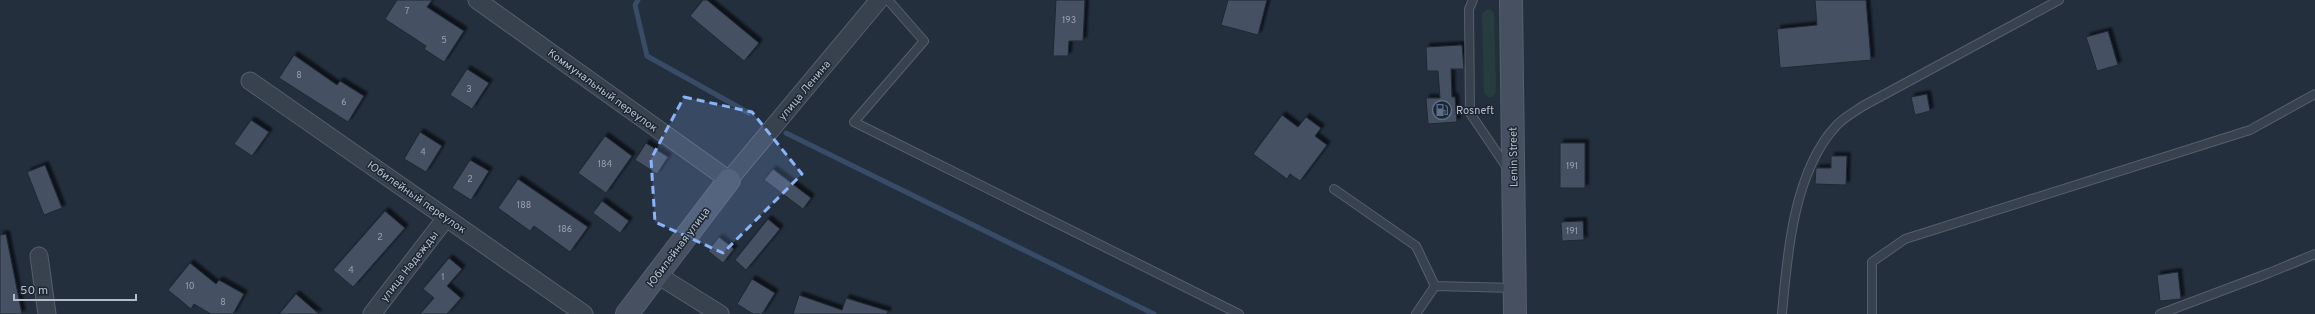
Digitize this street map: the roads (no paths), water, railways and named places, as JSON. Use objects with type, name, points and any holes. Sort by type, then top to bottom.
[{"type":"main road","name":"Lenin Street","points":[[1511,0],[1515,314]]},
{"type":"main road","name":"Юбилейная улица","points":[[626,314],[729,180]]},
{"type":"street","name":"Коммунальный переулок","points":[[477,0],[729,180]]},
{"type":"street","name":"улица Ленина","points":[[729,180],[879,0]]},
{"type":"street","name":"Юбилейный переулок","points":[[250,81],[584,314]]},
{"type":"street","name":"улица Надежды","points":[[372,314],[446,218]]},
{"type":"street","points":[[39,256],[48,314]]},
{"type":"street","points":[[656,274],[720,314]]},
{"type":"lane","points":[[888,0],[924,41],[854,122],[1239,314]]},
{"type":"lane","points":[[1473,0],[1469,9],[1470,113],[1513,177]]},
{"type":"lane","points":[[1782,314],[1785,279],[1801,188],[1821,145],[1836,125],[1863,106],[2059,0]]},
{"type":"lane","points":[[1872,314],[1872,262],[1905,239],[2250,130],[2315,94]]},
{"type":"lane","points":[[1334,189],[1416,246],[1434,286]]},
{"type":"lane","points":[[2160,314],[2269,274],[2315,254]]},
{"type":"lane","points":[[1434,286],[1515,288]]},
{"type":"lane","points":[[1416,314],[1434,286]]},
{"type":"waterway","points":[[638,0],[635,5],[647,56],[749,113]]},
{"type":"waterway","points":[[786,133],[1154,314]]},
{"type":"place","name":"Rosneft","points":[[1442,110]]}]
